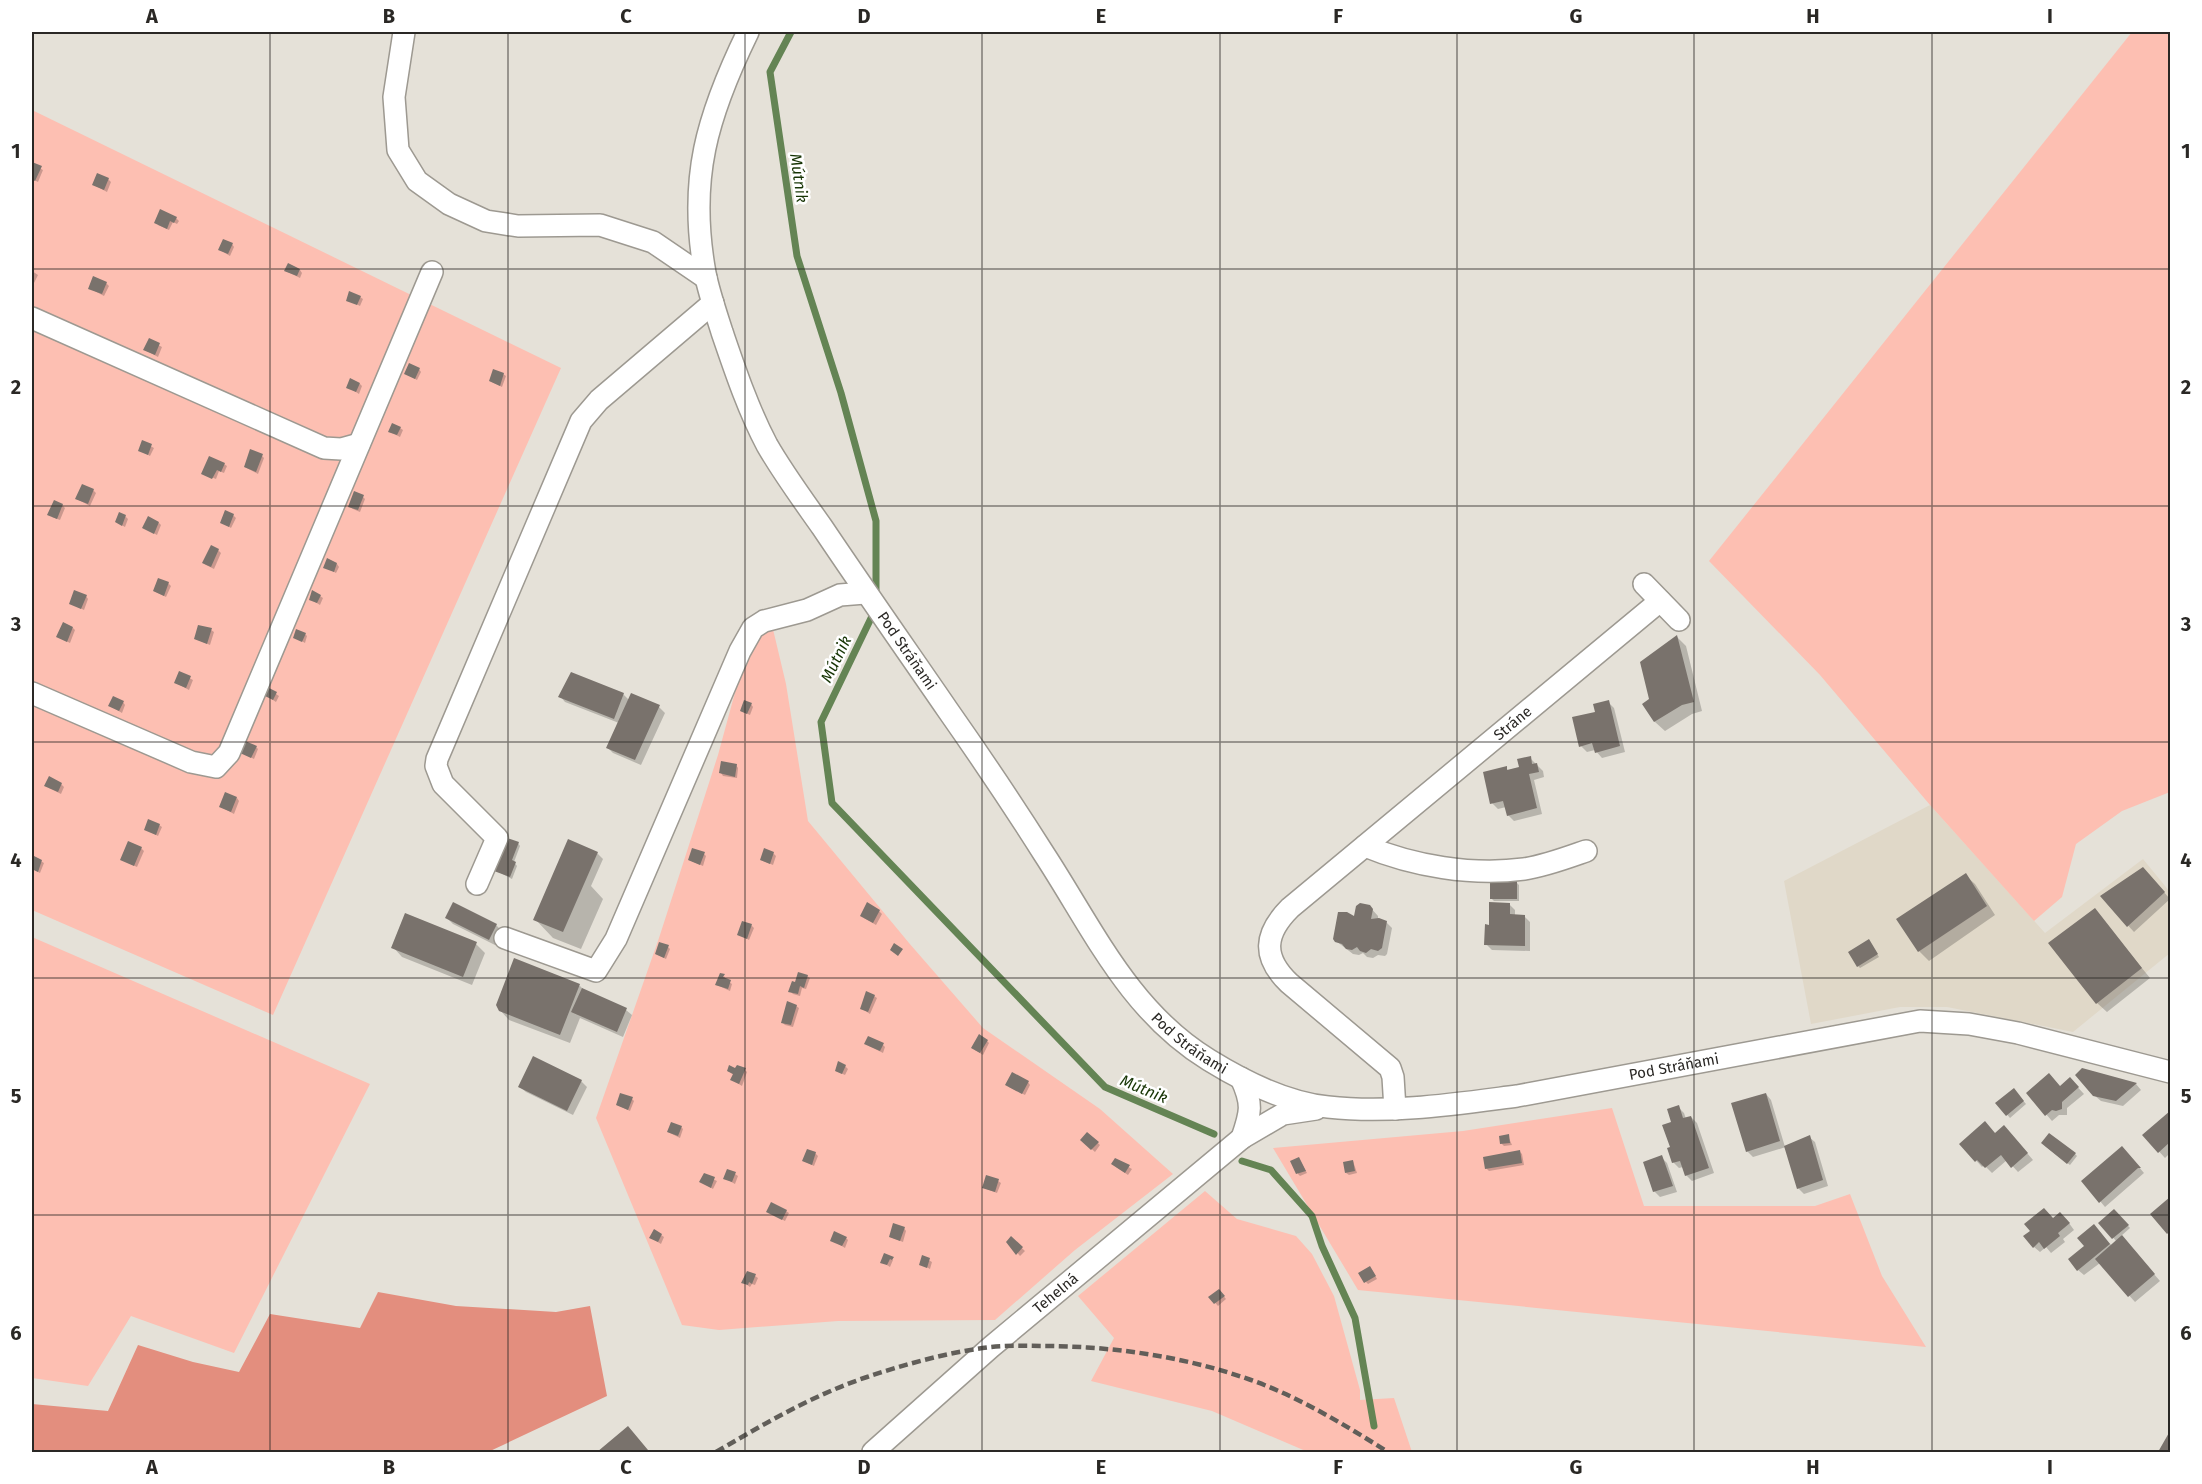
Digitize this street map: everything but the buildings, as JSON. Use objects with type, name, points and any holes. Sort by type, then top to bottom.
[{"type":"street","points":[[404,32],[394,97],[398,150],[417,182],[448,204],[486,221],[518,226],[600,225],[653,242],[706,278]]},
{"type":"street","name":"Pod Stráňami","points":[[748,32],[711,121],[699,183],[700,241],[706,278],[740,384],[769,448],[1044,854],[1128,987],[1147,1009],[1207,1059],[1269,1091],[1326,1107],[1395,1109],[1517,1096],[1920,1021],[1969,1024],[2018,1033],[2170,1072]]},
{"type":"street","points":[[32,693],[190,762],[216,767],[229,753],[432,272]]},
{"type":"street","points":[[477,884],[497,838],[442,784],[436,766],[438,759],[581,422],[598,400],[713,303]]},
{"type":"street","points":[[32,318],[324,448],[341,449],[359,444]]},
{"type":"street","points":[[1644,584],[1678,620]]},
{"type":"street","points":[[505,938],[596,971],[616,939],[740,651],[753,628],[764,621],[807,610],[840,595],[870,599]]},
{"type":"street","name":"Stráne","points":[[1395,1109],[1393,1077],[1390,1068],[1289,984],[1275,969],[1270,960],[1271,933],[1281,916],[1660,601]]},
{"type":"street","points":[[1365,846],[1414,863],[1497,871],[1526,869],[1586,851]]},
{"type":"street","points":[[1241,1078],[1250,1095],[1250,1116],[1242,1138]]},
{"type":"street","name":"Tehelná","points":[[873,1452],[997,1342],[1242,1138],[1283,1114],[1326,1107]]},
{"type":"shaded area","points":[[2132,32],[2170,32],[2170,792],[2122,811],[2076,844],[2062,897],[2034,921],[1930,805],[1820,675],[1709,561]]},
{"type":"shaded area","points":[[32,110],[561,368],[273,1015],[32,910]]},
{"type":"shaded area","points":[[772,625],[786,684],[808,821],[983,1028],[1100,1109],[1173,1174],[1075,1250],[995,1320],[838,1321],[719,1330],[682,1325],[596,1118],[659,938],[718,755],[749,641]]},
{"type":"shaded area","points":[[1930,805],[2045,933],[2143,859],[2170,892],[2170,953],[2073,1032],[1947,1007],[1900,1007],[1811,1024],[1784,881]]},
{"type":"shaded area","points":[[32,937],[370,1084],[234,1353],[131,1316],[88,1386],[32,1378]]},
{"type":"shaded area","points":[[1612,1108],[1644,1206],[1815,1206],[1850,1194],[1882,1276],[1926,1347],[1358,1290],[1273,1148],[1463,1131]]},
{"type":"shaded area","points":[[1205,1191],[1237,1219],[1296,1236],[1312,1254],[1334,1296],[1360,1390],[1360,1400],[1394,1398],[1412,1452],[1308,1452],[1212,1411],[1091,1381],[1114,1338],[1078,1296]]},
{"type":"shaded area","points":[[378,1292],[456,1306],[556,1312],[590,1306],[607,1396],[488,1452],[32,1452],[32,1404],[108,1411],[138,1345],[193,1362],[239,1372],[270,1314],[360,1328]]},
{"type":"waterway","name":"Mútnik","points":[[791,32],[770,72],[797,256],[841,393],[876,521],[876,595]]},
{"type":"waterway","name":"Mútnik","points":[[874,612],[821,722],[832,803],[1105,1087],[1214,1134]]},
{"type":"waterway","name":"Mútnik","points":[[1242,1161],[1271,1170],[1312,1216],[1322,1246],[1355,1318],[1374,1426]]},
{"type":"railway","points":[[716,1452],[808,1401],[867,1377],[959,1352],[991,1347],[1020,1346],[1101,1348],[1202,1365],[1251,1380],[1304,1403],[1388,1452]]}]
